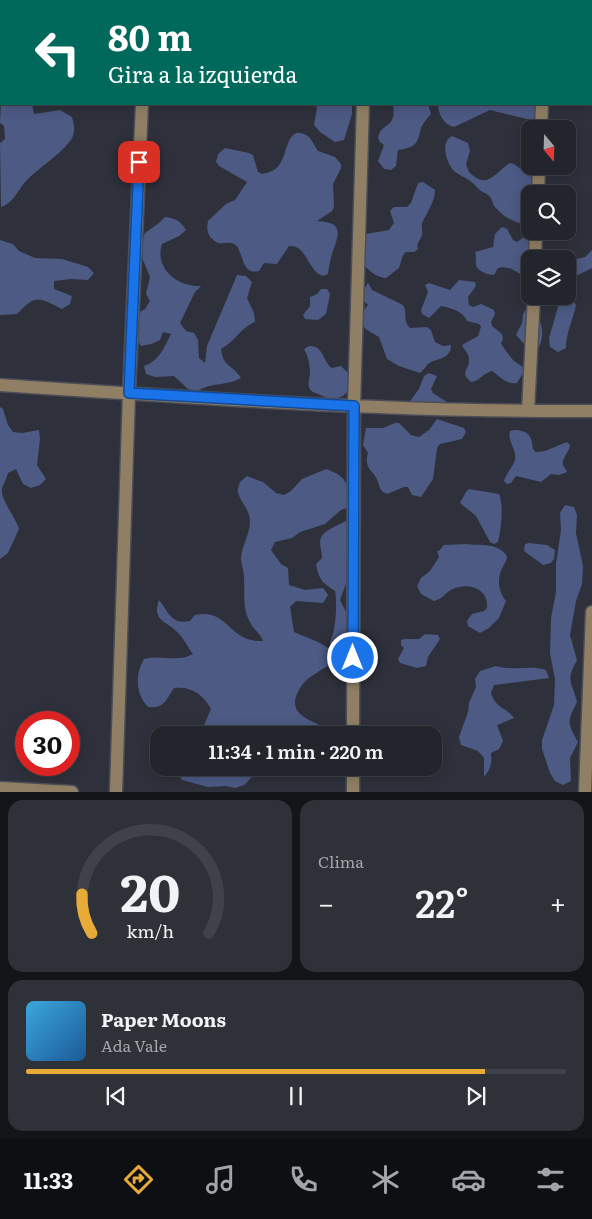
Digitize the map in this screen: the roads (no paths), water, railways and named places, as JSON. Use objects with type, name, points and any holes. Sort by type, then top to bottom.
[{"type":"street","points":[[116,792],[129,393],[142,105]]},
{"type":"street","points":[[353,726],[354,406],[363,105]]},
{"type":"street","points":[[541,120],[542,105]]},
{"type":"street","points":[[528,412],[534,305]]},
{"type":"street","points":[[0,385],[354,406],[528,412],[592,411]]},
{"type":"street","points":[[585,792],[592,612]]},
{"type":"street","points":[[353,776],[353,792]]},
{"type":"street","points":[[0,788],[72,792]]}]
